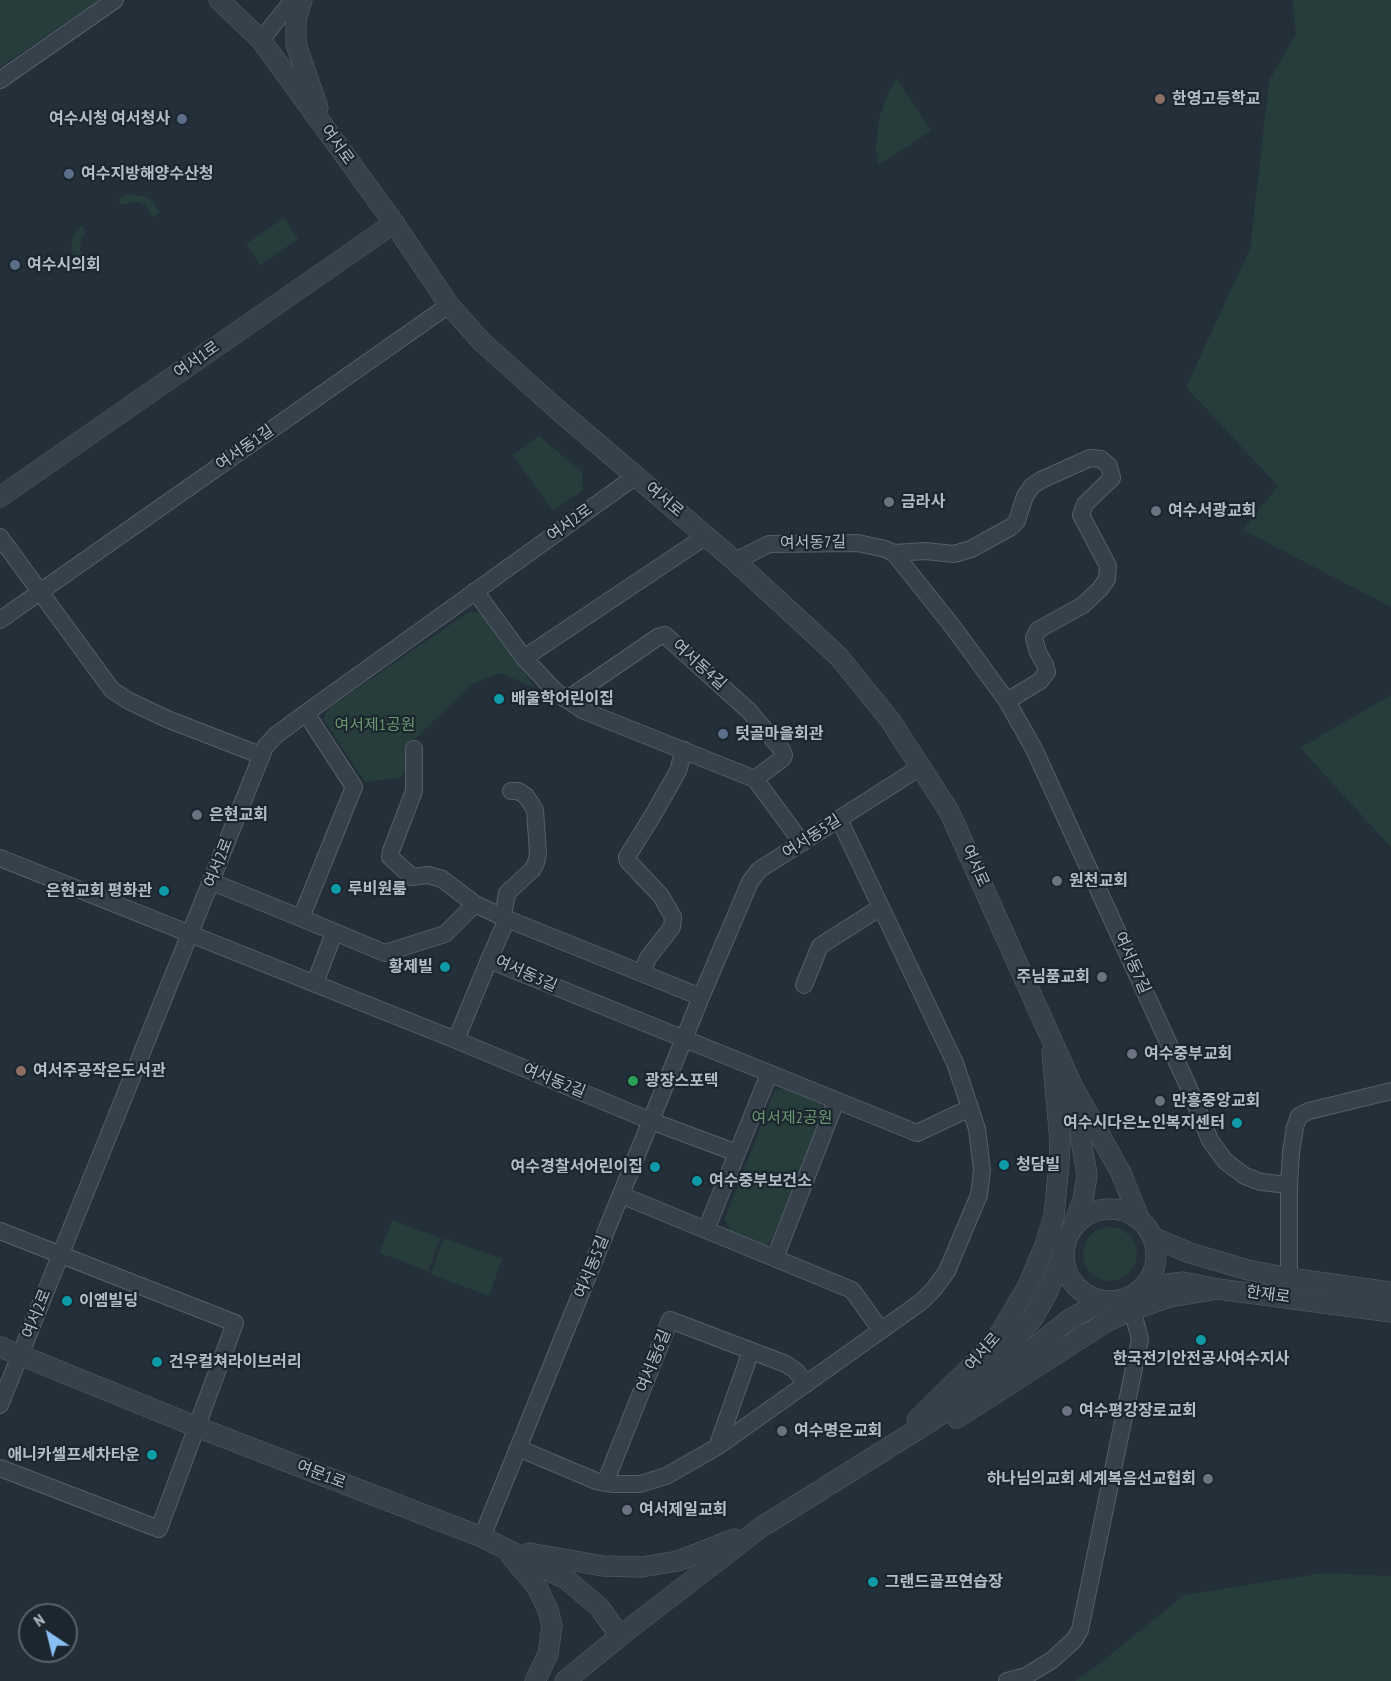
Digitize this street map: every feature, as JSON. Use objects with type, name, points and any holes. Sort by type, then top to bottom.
[{"type":"street","points":[[0,80],[115,0]]},
{"type":"street","name":"여서로","points":[[219,0],[261,40],[394,223],[450,305],[480,341],[735,561],[839,657],[890,720],[922,766],[949,811],[1072,1085],[1117,1166],[1139,1218]]},
{"type":"street","points":[[261,40],[293,0]]},
{"type":"street","points":[[302,0],[296,19],[296,44],[325,128]]},
{"type":"street","name":"여서1로","points":[[0,497],[394,223]]},
{"type":"street","name":"여서동1길","points":[[0,620],[450,305]]},
{"type":"street","name":"여서동7길","points":[[735,561],[759,547],[779,543],[858,543],[876,546],[894,553],[925,551],[954,554],[971,549],[1011,527],[1017,521],[1025,496],[1032,486],[1041,480],[1090,458],[1101,459],[1109,466],[1112,478],[1085,504],[1081,515],[1108,566],[1107,579],[1083,605],[1034,634],[1035,643],[1047,672],[1040,681],[1007,701]]},
{"type":"street","name":"여서2로","points":[[0,1405],[212,882],[260,755],[270,740],[636,476]]},
{"type":"street","points":[[524,658],[706,536]]},
{"type":"street","points":[[0,537],[106,685],[118,695],[167,719],[260,755]]},
{"type":"street","name":"여서동7길","points":[[894,553],[953,627],[1007,701],[1034,749],[1188,1086],[1210,1140],[1225,1161],[1241,1174],[1257,1181],[1289,1185]]},
{"type":"street","points":[[475,591],[524,658],[542,679],[566,700],[599,717],[755,779],[802,843]]},
{"type":"street","name":"여서동4길","points":[[566,700],[658,637],[665,635],[749,711],[782,750],[783,758],[755,779]]},
{"type":"street","points":[[300,918],[354,788],[306,712]]},
{"type":"street","points":[[414,749],[414,791],[390,857],[412,877],[431,875],[442,879],[475,904],[505,918],[701,997]]},
{"type":"street","points":[[642,973],[652,952],[672,927],[673,917],[661,896],[628,861],[627,857],[654,815],[678,771],[684,750]]},
{"type":"street","name":"여서동5길","points":[[482,1537],[701,997],[754,875],[922,766]]},
{"type":"street","name":"여서동3길","points":[[511,791],[518,791],[526,796],[535,810],[538,854],[532,870],[507,893],[505,918],[489,960],[684,1040]]},
{"type":"street","points":[[518,1448],[579,1475],[605,1483],[630,1484],[651,1481],[680,1469],[717,1447],[921,1302],[940,1282],[950,1265],[975,1206],[980,1183],[981,1156],[977,1129],[955,1063],[839,819]]},
{"type":"street","name":"여서동2길","points":[[0,858],[456,1040],[651,1121]]},
{"type":"street","points":[[212,882],[379,951],[392,953],[445,934],[475,904]]},
{"type":"street","points":[[804,985],[820,946],[881,907]]},
{"type":"street","points":[[315,984],[334,933]]},
{"type":"street","points":[[456,1040],[489,960]]},
{"type":"street","name":"여서로","points":[[928,1416],[999,1335],[1028,1286],[1054,1216],[1060,1140],[1051,1038]]},
{"type":"street","points":[[684,1040],[916,1133],[970,1108]]},
{"type":"street","points":[[706,1230],[769,1074]]},
{"type":"street","name":"여서로","points":[[1072,1085],[1087,1175],[1083,1200],[1072,1229]]},
{"type":"street","points":[[1289,1278],[1291,1152],[1299,1116],[1309,1111],[1391,1091]]},
{"type":"street","points":[[775,1258],[836,1101]]},
{"type":"street","points":[[651,1121],[737,1154]]},
{"type":"street","points":[[621,1195],[852,1290],[881,1330]]},
{"type":"street","points":[[928,1416],[957,1418],[1106,1322],[1135,1298],[1152,1276],[1157,1251],[1154,1238],[1139,1218],[1128,1212],[1103,1209],[1080,1219],[1066,1240],[1064,1252],[1068,1275],[1074,1284],[1082,1292],[1103,1301],[1135,1298]]},
{"type":"street","points":[[0,1231],[235,1323],[159,1529],[0,1468]]},
{"type":"street","name":"한재로","points":[[1154,1238],[1248,1270],[1391,1292]]},
{"type":"street","name":"여서로","points":[[564,1681],[760,1528],[891,1447],[972,1381],[1004,1352],[1041,1306],[1064,1252]]},
{"type":"street","name":"한재로","points":[[1135,1298],[1183,1282],[1391,1312]]},
{"type":"street","points":[[1007,1681],[1026,1676],[1052,1660],[1074,1640],[1080,1629],[1140,1340],[1135,1298]]},
{"type":"street","name":"여서로","points":[[928,1416],[1011,1366],[1070,1319],[1103,1301]]},
{"type":"street","name":"여서동6길","points":[[605,1483],[670,1320],[786,1364],[796,1371],[806,1384]]},
{"type":"street","name":"여문1로","points":[[0,1347],[197,1427],[482,1537],[576,1586],[599,1607],[620,1636]]},
{"type":"street","points":[[717,1447],[751,1351]]},
{"type":"street","points":[[506,1549],[603,1566],[641,1567],[678,1561],[760,1528]]},
{"type":"street","points":[[506,1549],[537,1587],[546,1603],[550,1618],[552,1635],[548,1654],[535,1681]]},
{"type":"green space","points":[[0,0],[100,0],[0,67]]},
{"type":"green space","points":[[1292,0],[1391,0],[1391,607],[1243,530],[1278,486],[1186,387],[1250,249],[1269,81],[1296,34]]},
{"type":"green space","points":[[897,79],[931,131],[879,165],[876,149],[879,119],[889,90]]},
{"type":"green space","points":[[129,194],[145,196],[160,212],[153,217],[145,205],[137,202],[122,205],[118,199]]},
{"type":"green space","points":[[284,218],[298,239],[260,265],[246,244]]},
{"type":"green space","points":[[82,225],[86,232],[81,239],[80,250],[87,263],[81,267],[71,244],[75,232]]},
{"type":"green space","points":[[539,436],[582,472],[583,490],[553,511],[513,455]]},
{"type":"green space","name":"여서제1공원","points":[[470,611],[483,614],[535,688],[500,673],[472,684],[412,742],[408,768],[399,778],[365,782],[323,718],[332,706]]},
{"type":"green space","points":[[1391,695],[1391,847],[1300,748]]},
{"type":"green space","name":"여서제2공원","points":[[788,1086],[818,1100],[825,1110],[771,1242],[763,1246],[730,1231],[725,1219],[774,1092]]},
{"type":"green space","points":[[392,1220],[440,1238],[428,1271],[380,1253]]},
{"type":"green space","points":[[1110,1227],[1120,1229],[1129,1235],[1135,1244],[1137,1254],[1135,1264],[1129,1273],[1120,1279],[1110,1281],[1100,1279],[1091,1273],[1085,1264],[1083,1254],[1085,1244],[1091,1235],[1100,1229]]},
{"type":"green space","points":[[444,1238],[502,1259],[489,1296],[431,1274]]},
{"type":"green space","points":[[1323,1573],[1391,1576],[1391,1681],[1075,1681],[1184,1595]]},
{"type":"place","name":"한영고등학교","points":[[1160,99]]},
{"type":"place","name":"여수시청 여서청사","points":[[182,119]]},
{"type":"place","name":"여수지방해양수산청","points":[[69,174]]},
{"type":"place","name":"여수시의회","points":[[15,265]]},
{"type":"place","name":"금라사","points":[[889,502]]},
{"type":"place","name":"여수서광교회","points":[[1156,511]]},
{"type":"place","name":"배울학어린이집","points":[[499,699]]},
{"type":"place","name":"텃골마을회관","points":[[723,734]]},
{"type":"place","name":"은현교회","points":[[197,815]]},
{"type":"place","name":"원천교회","points":[[1057,881]]},
{"type":"place","name":"루비원룸","points":[[336,889]]},
{"type":"place","name":"은현교회 평화관","points":[[164,891]]},
{"type":"place","name":"황제빌","points":[[445,967]]},
{"type":"place","name":"주님품교회","points":[[1102,977]]},
{"type":"place","name":"여수중부교회","points":[[1132,1054]]},
{"type":"place","name":"여서주공작은도서관","points":[[21,1071]]},
{"type":"place","name":"광장스포텍","points":[[633,1081]]},
{"type":"place","name":"만흥중앙교회","points":[[1160,1101]]},
{"type":"place","name":"여수시다은노인복지센터","points":[[1237,1123]]},
{"type":"place","name":"청담빌","points":[[1004,1165]]},
{"type":"place","name":"여수경찰서어린이집","points":[[655,1167]]},
{"type":"place","name":"여수중부보건소","points":[[697,1181]]},
{"type":"place","name":"이엠빌딩","points":[[67,1301]]},
{"type":"place","name":"한국전기안전공사여수지사","points":[[1201,1340]]},
{"type":"place","name":"건우컬쳐라이브러리","points":[[157,1362]]},
{"type":"place","name":"여수평강장로교회","points":[[1067,1411]]},
{"type":"place","name":"여수명은교회","points":[[782,1431]]},
{"type":"place","name":"애니카셀프세차타운","points":[[152,1455]]},
{"type":"place","name":"하나님의교회 세계복음선교협회","points":[[1208,1479]]},
{"type":"place","name":"여서제일교회","points":[[627,1510]]},
{"type":"place","name":"그랜드골프연습장","points":[[873,1582]]}]
